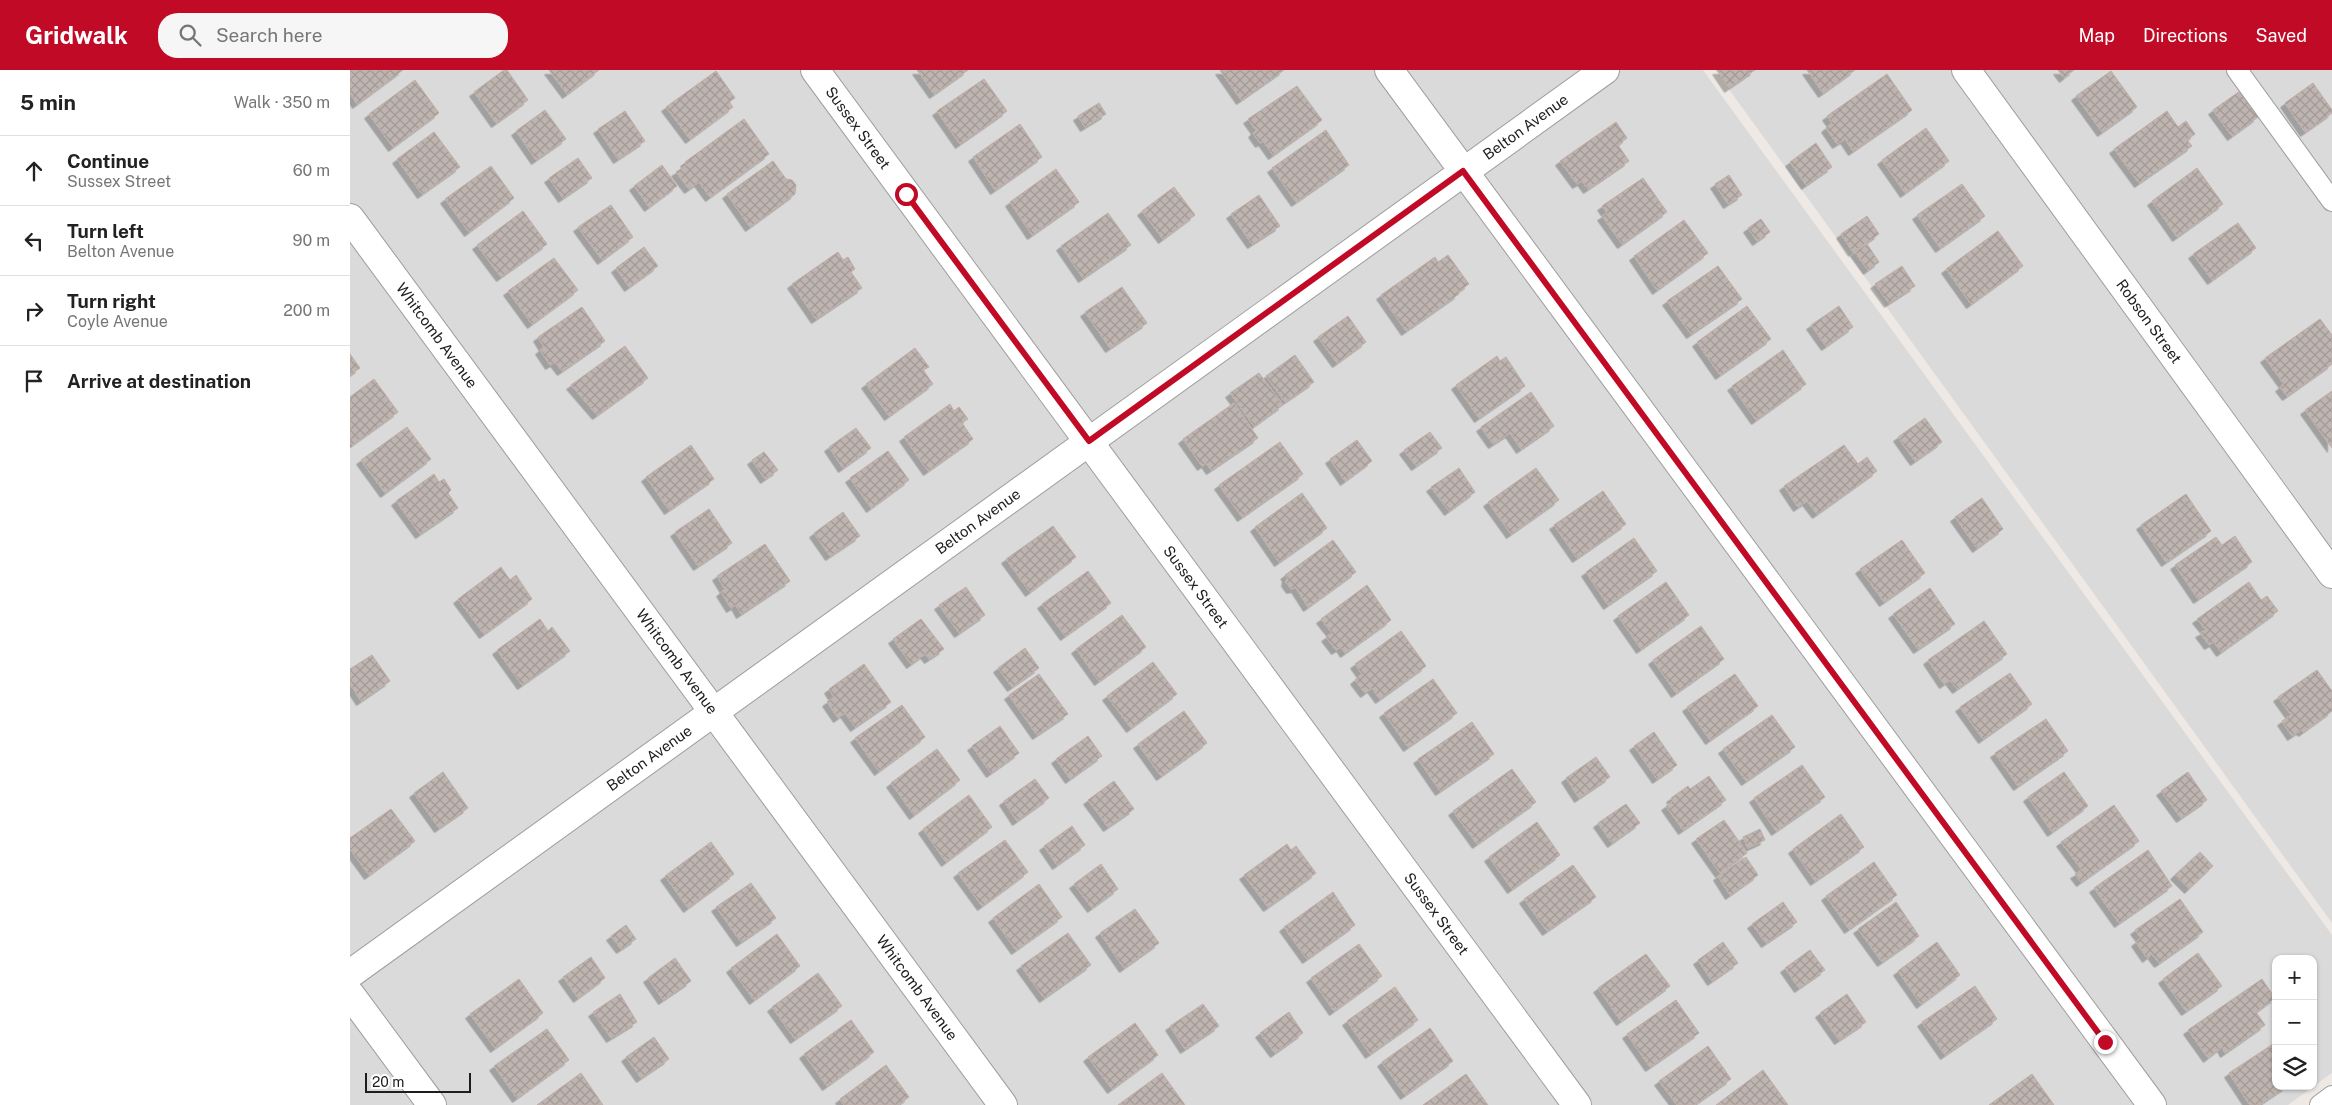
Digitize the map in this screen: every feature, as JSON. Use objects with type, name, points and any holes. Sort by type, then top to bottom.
[{"type":"street","name":"Sussex Street","points":[[815,70],[1577,1105]]},
{"type":"street","points":[[1389,70],[2152,1105]]},
{"type":"street","name":"Belton Avenue","points":[[350,974],[1605,70]]},
{"type":"street","name":"Robson Street","points":[[1966,70],[2332,574]]},
{"type":"street","name":"Whitcomb Avenue","points":[[350,218],[1004,1105]]},
{"type":"street","points":[[350,994],[432,1105]]},
{"type":"lane","points":[[2237,70],[2332,201]]},
{"type":"lane","points":[[2320,1105],[2332,1096]]},
{"type":"shaded area","points":[[350,70],[1703,70],[2332,935],[2332,1073],[2317,1084],[2317,955],[2272,955],[2272,1090],[2309,1090],[2288,1105],[350,1105]]},
{"type":"shaded area","points":[[1715,70],[2332,70],[2332,923]]},
{"type":"building","points":[[350,70],[403,70],[357,104],[350,93]]},
{"type":"building","points":[[504,70],[507,70],[528,100],[496,123],[474,92]]},
{"type":"building","points":[[549,70],[599,70],[567,94]]},
{"type":"building","points":[[917,70],[968,70],[934,94]]},
{"type":"building","points":[[1220,70],[1284,70],[1241,100]]},
{"type":"building","points":[[1717,70],[1755,70],[1729,88]]},
{"type":"building","points":[[1807,70],[1855,70],[1823,93]]},
{"type":"building","points":[[2058,70],[2074,70],[2064,78]]},
{"type":"building","points":[[716,71],[735,98],[729,102],[733,107],[690,139],[666,107]]},
{"type":"building","points":[[2111,71],[2137,107],[2102,132],[2076,96]]},
{"type":"building","points":[[1887,74],[1912,110],[1853,151],[1845,139],[1837,144],[1826,128],[1832,123],[1827,116]]},
{"type":"building","points":[[984,79],[1007,111],[960,144],[937,111]]},
{"type":"building","points":[[415,80],[439,113],[393,147],[369,114]]},
{"type":"building","points":[[2313,83],[2332,110],[2332,113],[2305,132],[2285,103]]},
{"type":"building","points":[[1297,86],[1322,120],[1273,155],[1263,141],[1260,143],[1253,133],[1256,130],[1248,119]]},
{"type":"building","points":[[2240,91],[2258,117],[2232,136],[2213,110]]},
{"type":"building","points":[[1099,103],[1106,114],[1085,127],[1078,116]]},
{"type":"building","points":[[545,110],[566,139],[536,160],[516,131]]},
{"type":"building","points":[[625,111],[645,141],[618,159],[598,129]]},
{"type":"building","points":[[2167,111],[2178,127],[2186,121],[2195,134],[2187,140],[2192,146],[2139,183],[2114,149]]},
{"type":"building","points":[[744,119],[769,154],[710,197],[699,182],[689,189],[676,172],[687,165],[685,162]]},
{"type":"building","points":[[1616,122],[1627,138],[1618,145],[1629,161],[1588,189],[1582,181],[1577,184],[1560,161]]},
{"type":"building","points":[[1020,124],[1042,157],[995,190],[973,157]]},
{"type":"building","points":[[1926,128],[1949,161],[1905,193],[1882,160]]},
{"type":"building","points":[[1326,130],[1349,165],[1296,202],[1272,168]]},
{"type":"building","points":[[434,132],[460,167],[422,194],[397,159]]},
{"type":"building","points":[[1816,143],[1832,167],[1806,185],[1790,162]]},
{"type":"building","points":[[578,158],[592,178],[563,198],[549,178]]},
{"type":"building","points":[[773,161],[786,179],[792,180],[796,185],[795,194],[750,227],[727,194]]},
{"type":"building","points":[[662,165],[677,186],[649,207],[634,186]]},
{"type":"building","points":[[491,166],[514,198],[469,232],[445,199]]},
{"type":"building","points":[[2197,168],[2223,204],[2177,237],[2152,201]]},
{"type":"building","points":[[1056,169],[1079,202],[1032,235],[1010,202]]},
{"type":"building","points":[[1729,175],[1742,195],[1728,204],[1715,184]]},
{"type":"building","points":[[1643,178],[1667,212],[1622,244],[1602,216],[1607,213],[1602,206]]},
{"type":"building","points":[[1962,184],[1985,216],[1940,248],[1917,215]]},
{"type":"building","points":[[1174,187],[1195,215],[1163,239],[1142,211]]},
{"type":"building","points":[[1259,195],[1280,226],[1252,244],[1231,214]]},
{"type":"building","points":[[611,205],[633,237],[602,260],[578,227]]},
{"type":"building","points":[[523,211],[547,244],[501,277],[477,245]]},
{"type":"building","points":[[1108,213],[1131,245],[1083,278],[1061,246]]},
{"type":"building","points":[[1867,216],[1879,234],[1853,252],[1841,234]]},
{"type":"building","points":[[1761,219],[1770,232],[1757,241],[1748,228]]},
{"type":"building","points":[[1684,220],[1708,253],[1657,290],[1634,256]]},
{"type":"building","points":[[2238,223],[2256,248],[2212,280],[2193,254]]},
{"type":"building","points":[[1998,231],[2023,266],[1971,304],[1946,269]]},
{"type":"building","points":[[1867,244],[1879,262],[1868,270],[1855,252]]},
{"type":"building","points":[[644,247],[658,266],[629,287],[616,268]]},
{"type":"building","points":[[838,252],[843,260],[848,257],[855,269],[851,272],[862,288],[816,319],[792,284]]},
{"type":"building","points":[[1448,255],[1469,284],[1458,292],[1459,294],[1406,331],[1381,295],[1435,257],[1438,262]]},
{"type":"building","points":[[554,258],[578,290],[532,324],[508,291]]},
{"type":"building","points":[[1718,266],[1742,299],[1691,334],[1667,301]]},
{"type":"building","points":[[1902,266],[1915,286],[1889,303],[1875,284]]},
{"type":"building","points":[[1122,287],[1147,323],[1110,348],[1085,312]]},
{"type":"building","points":[[1747,306],[1771,339],[1720,375],[1697,342]]},
{"type":"building","points":[[1839,306],[1853,327],[1826,346],[1811,325]]},
{"type":"building","points":[[582,307],[605,341],[562,371],[555,362],[550,365],[540,350],[544,347],[538,337]]},
{"type":"building","points":[[1348,316],[1366,342],[1337,363],[1318,337]]},
{"type":"building","points":[[2320,319],[2332,335],[2332,364],[2287,396],[2280,387],[2284,384],[2265,358]]},
{"type":"building","points":[[625,346],[648,378],[597,415],[571,385]]},
{"type":"building","points":[[915,348],[929,367],[923,370],[933,384],[889,416],[866,384]]},
{"type":"building","points":[[1783,350],[1806,384],[1756,420],[1732,386]]},
{"type":"building","points":[[350,354],[360,368],[350,375]]},
{"type":"building","points":[[1295,355],[1314,382],[1285,402],[1266,376]]},
{"type":"building","points":[[1497,356],[1500,361],[1506,357],[1525,386],[1479,418],[1456,385]]},
{"type":"building","points":[[1259,373],[1283,405],[1254,426],[1230,393]]},
{"type":"building","points":[[374,379],[398,412],[352,445],[350,442],[350,397]]},
{"type":"building","points":[[2332,391],[2332,448],[2305,410]]},
{"type":"building","points":[[1531,392],[1554,426],[1521,449],[1510,433],[1493,444],[1481,427]]},
{"type":"building","points":[[1234,403],[1258,438],[1211,470],[1206,463],[1202,466],[1183,439]]},
{"type":"building","points":[[950,404],[954,411],[959,407],[968,419],[962,423],[973,439],[928,471],[904,437]]},
{"type":"building","points":[[1925,418],[1942,442],[1915,461],[1898,437]]},
{"type":"building","points":[[407,427],[431,459],[385,493],[361,460]]},
{"type":"building","points":[[856,428],[871,448],[843,468],[829,447]]},
{"type":"building","points":[[1430,432],[1442,448],[1416,466],[1404,450]]},
{"type":"building","points":[[1357,440],[1372,461],[1345,481],[1330,459]]},
{"type":"building","points":[[1280,442],[1303,474],[1242,517],[1219,485]]},
{"type":"building","points":[[691,445],[714,479],[669,510],[646,477]]},
{"type":"building","points":[[1844,445],[1858,464],[1867,457],[1877,471],[1817,514],[1807,501],[1798,507],[1784,486]]},
{"type":"building","points":[[888,451],[909,480],[871,508],[850,478]]},
{"type":"building","points":[[764,452],[778,470],[765,479],[752,460]]},
{"type":"building","points":[[1459,468],[1475,492],[1449,511],[1431,487]]},
{"type":"building","points":[[1536,468],[1559,500],[1511,534],[1488,502]]},
{"type":"building","points":[[434,474],[439,482],[444,479],[451,490],[448,493],[458,508],[420,534],[396,501]]},
{"type":"building","points":[[1603,491],[1626,524],[1577,558],[1554,525]]},
{"type":"building","points":[[1302,493],[1327,528],[1279,562],[1255,527]]},
{"type":"building","points":[[2186,494],[2211,531],[2166,562],[2141,525]]},
{"type":"building","points":[[1982,498],[2003,529],[1977,548],[1955,517]]},
{"type":"building","points":[[709,509],[732,543],[698,566],[675,532]]},
{"type":"building","points":[[843,512],[860,536],[830,556],[814,533]]},
{"type":"building","points":[[1053,526],[1076,557],[1030,592],[1006,559]]},
{"type":"building","points":[[2235,536],[2252,562],[2198,599],[2175,565],[2216,537],[2222,545]]},
{"type":"building","points":[[1634,538],[1657,571],[1608,605],[1586,572]]},
{"type":"building","points":[[1333,540],[1356,572],[1308,607],[1296,588],[1291,589],[1286,582],[1287,577],[1285,575]]},
{"type":"building","points":[[1902,540],[1925,573],[1884,602],[1860,569]]},
{"type":"building","points":[[765,544],[790,581],[741,614],[736,605],[731,608],[721,592],[725,589],[717,576]]},
{"type":"building","points":[[501,567],[510,580],[516,575],[532,599],[484,634],[458,599]]},
{"type":"building","points":[[1088,571],[1111,603],[1065,636],[1042,604]]},
{"type":"building","points":[[1666,582],[1689,615],[1641,649],[1618,616]]},
{"type":"building","points":[[2249,582],[2261,600],[2267,596],[2278,611],[2221,652],[2214,642],[2209,645],[2200,633],[2206,630],[2197,619]]},
{"type":"building","points":[[1367,585],[1391,620],[1345,653],[1341,647],[1336,650],[1326,637],[1332,633],[1321,619]]},
{"type":"building","points":[[966,587],[985,615],[959,633],[939,605]]},
{"type":"building","points":[[1930,588],[1955,624],[1918,649],[1893,614]]},
{"type":"building","points":[[1122,615],[1146,647],[1099,681],[1076,649]]},
{"type":"building","points":[[540,619],[548,631],[552,627],[570,651],[522,685],[497,650]]},
{"type":"building","points":[[921,619],[944,649],[929,659],[925,654],[911,664],[893,639]]},
{"type":"building","points":[[1984,621],[2007,654],[1957,689],[1950,680],[1944,684],[1928,660]]},
{"type":"building","points":[[1701,626],[1724,659],[1676,693],[1653,660]]},
{"type":"building","points":[[1401,631],[1426,666],[1380,699],[1372,688],[1365,693],[1355,680],[1362,674],[1355,664]]},
{"type":"building","points":[[1025,648],[1039,668],[1012,687],[998,668]]},
{"type":"building","points":[[372,655],[390,681],[361,701],[350,684],[350,669]]},
{"type":"building","points":[[1153,662],[1177,694],[1131,728],[1107,696]]},
{"type":"building","points":[[864,664],[891,702],[855,727],[845,713],[838,718],[827,702],[834,697],[829,689]]},
{"type":"building","points":[[2317,670],[2332,691],[2332,711],[2303,732],[2301,730],[2292,736],[2282,721],[2291,715],[2278,697]]},
{"type":"building","points":[[2010,673],[2032,704],[1983,739],[1960,707]]},
{"type":"building","points":[[1039,674],[1068,714],[1037,735],[1009,695]]},
{"type":"building","points":[[1735,674],[1758,706],[1710,740],[1687,707]]},
{"type":"building","points":[[1433,679],[1457,713],[1408,747],[1384,713]]},
{"type":"building","points":[[902,705],[925,737],[879,771],[855,738]]},
{"type":"building","points":[[1184,711],[1207,743],[1161,776],[1138,744]]},
{"type":"building","points":[[1772,715],[1795,747],[1746,781],[1723,749]]},
{"type":"building","points":[[2046,719],[2068,751],[2018,786],[1995,753]]},
{"type":"building","points":[[1472,722],[1494,754],[1440,791],[1418,759]]},
{"type":"building","points":[[1000,726],[1019,753],[991,773],[972,746]]},
{"type":"building","points":[[1654,732],[1677,765],[1657,779],[1634,746]]},
{"type":"building","points":[[1088,736],[1102,756],[1070,779],[1056,759]]},
{"type":"building","points":[[937,749],[960,780],[914,815],[891,783]]},
{"type":"building","points":[[1596,757],[1610,777],[1579,798],[1566,778]]},
{"type":"building","points":[[1802,765],[1825,797],[1776,831],[1754,798]]},
{"type":"building","points":[[1512,769],[1536,802],[1477,844],[1453,811]]},
{"type":"building","points":[[443,772],[468,808],[439,828],[414,793]]},
{"type":"building","points":[[2064,772],[2088,806],[2052,832],[2028,797]]},
{"type":"building","points":[[2188,772],[2207,800],[2181,818],[2161,791]]},
{"type":"building","points":[[1709,776],[1726,800],[1683,830],[1666,806],[1673,801],[1671,798],[1688,786],[1690,789]]},
{"type":"building","points":[[1035,779],[1049,798],[1017,821],[1004,801]]},
{"type":"building","points":[[1114,781],[1134,809],[1108,827],[1088,800]]},
{"type":"building","points":[[969,795],[992,827],[946,862],[923,829]]},
{"type":"building","points":[[1626,804],[1640,823],[1612,843],[1598,823]]},
{"type":"building","points":[[2114,805],[2139,841],[2081,882],[2075,874],[2082,870],[2061,842]]},
{"type":"building","points":[[391,809],[415,841],[369,875],[350,849],[350,838]]},
{"type":"building","points":[[1841,814],[1864,847],[1815,881],[1793,849]]},
{"type":"building","points":[[1724,820],[1747,853],[1720,873],[1696,839]]},
{"type":"building","points":[[1537,822],[1560,855],[1512,889],[1489,857]]},
{"type":"building","points":[[1072,826],[1085,845],[1057,865],[1044,846]]},
{"type":"building","points":[[1760,829],[1765,840],[1748,848],[1743,837]]},
{"type":"building","points":[[1005,840],[1028,872],[982,906],[958,873]]},
{"type":"building","points":[[711,842],[734,874],[688,908],[665,876]]},
{"type":"building","points":[[1287,844],[1291,850],[1296,846],[1316,873],[1268,907],[1244,875]]},
{"type":"building","points":[[2148,850],[2172,886],[2119,923],[2094,888]]},
{"type":"building","points":[[2200,852],[2213,866],[2189,889],[2175,875]]},
{"type":"building","points":[[1746,857],[1758,875],[1730,895],[1718,876]]},
{"type":"building","points":[[1874,862],[1897,895],[1849,929],[1826,896]]},
{"type":"building","points":[[1101,864],[1118,889],[1092,908],[1074,884]]},
{"type":"building","points":[[1573,865],[1596,897],[1547,931],[1524,899]]},
{"type":"building","points":[[751,883],[776,918],[741,942],[716,907]]},
{"type":"building","points":[[1039,884],[1062,917],[1016,950],[993,918]]},
{"type":"building","points":[[1333,892],[1355,925],[1307,959],[1284,927]]},
{"type":"building","points":[[2180,899],[2203,932],[2159,963],[2152,954],[2147,958],[2136,942],[2141,938],[2135,930]]},
{"type":"building","points":[[1783,902],[1797,922],[1766,943],[1752,924]]},
{"type":"building","points":[[1896,902],[1919,936],[1882,962],[1858,929]]},
{"type":"building","points":[[1135,909],[1159,943],[1124,968],[1100,933]]},
{"type":"building","points":[[626,925],[636,939],[621,949],[611,936]]},
{"type":"building","points":[[1068,933],[1091,965],[1044,998],[1021,966]]},
{"type":"building","points":[[777,934],[800,966],[754,1000],[731,968]]},
{"type":"building","points":[[1723,942],[1738,963],[1712,981],[1698,960]]},
{"type":"building","points":[[1937,942],[1960,975],[1921,1004],[1898,971]]},
{"type":"building","points":[[1359,944],[1382,976],[1334,1011],[1311,978]]},
{"type":"building","points":[[1810,950],[1825,970],[1799,988],[1785,968]]},
{"type":"building","points":[[2198,953],[2222,986],[2186,1011],[2163,979]]},
{"type":"building","points":[[1646,954],[1670,986],[1621,1021],[1598,988]]},
{"type":"building","points":[[591,957],[605,978],[578,998],[563,977]]},
{"type":"building","points":[[675,958],[691,981],[663,1000],[648,978]]},
{"type":"building","points":[[818,973],[842,1006],[795,1039],[772,1007]]},
{"type":"building","points":[[519,979],[543,1013],[495,1048],[470,1014]]},
{"type":"building","points":[[2262,979],[2272,994],[2272,1000],[2256,1012],[2265,1025],[2225,1053],[2222,1047],[2208,1058],[2188,1030]]},
{"type":"building","points":[[1975,986],[1997,1019],[1945,1055],[1922,1022]]},
{"type":"building","points":[[1395,987],[1418,1020],[1370,1054],[1347,1021]]},
{"type":"building","points":[[620,994],[637,1022],[611,1038],[593,1012]]},
{"type":"building","points":[[1847,994],[1866,1022],[1839,1040],[1820,1013]]},
{"type":"building","points":[[1676,1000],[1699,1033],[1650,1067],[1627,1034]]},
{"type":"building","points":[[1203,1004],[1219,1026],[1185,1049],[1170,1026]]},
{"type":"building","points":[[1289,1012],[1303,1033],[1275,1053],[1260,1033]]},
{"type":"building","points":[[851,1020],[874,1052],[827,1086],[804,1054]]},
{"type":"building","points":[[1135,1023],[1158,1055],[1112,1089],[1088,1057]]},
{"type":"building","points":[[1430,1028],[1453,1061],[1405,1095],[1382,1062]]},
{"type":"building","points":[[547,1029],[569,1060],[517,1098],[494,1066]]},
{"type":"building","points":[[654,1037],[669,1059],[641,1078],[626,1057]]},
{"type":"building","points":[[2272,1045],[2272,1090],[2281,1090],[2259,1105],[2250,1105],[2229,1073]]},
{"type":"building","points":[[1708,1046],[1731,1079],[1694,1105],[1677,1105],[1659,1081]]},
{"type":"building","points":[[886,1065],[909,1097],[898,1105],[844,1105],[840,1099]]},
{"type":"building","points":[[1763,1070],[1788,1105],[1716,1105]]},
{"type":"building","points":[[581,1073],[603,1105],[537,1105]]},
{"type":"building","points":[[1162,1073],[1185,1105],[1118,1105]]},
{"type":"building","points":[[1466,1074],[1488,1105],[1423,1105]]},
{"type":"building","points":[[2032,1074],[2054,1105],[1989,1105]]},
{"type":"route","points":[[906,194],[1089,441],[1463,171],[2105,1042]]}]
